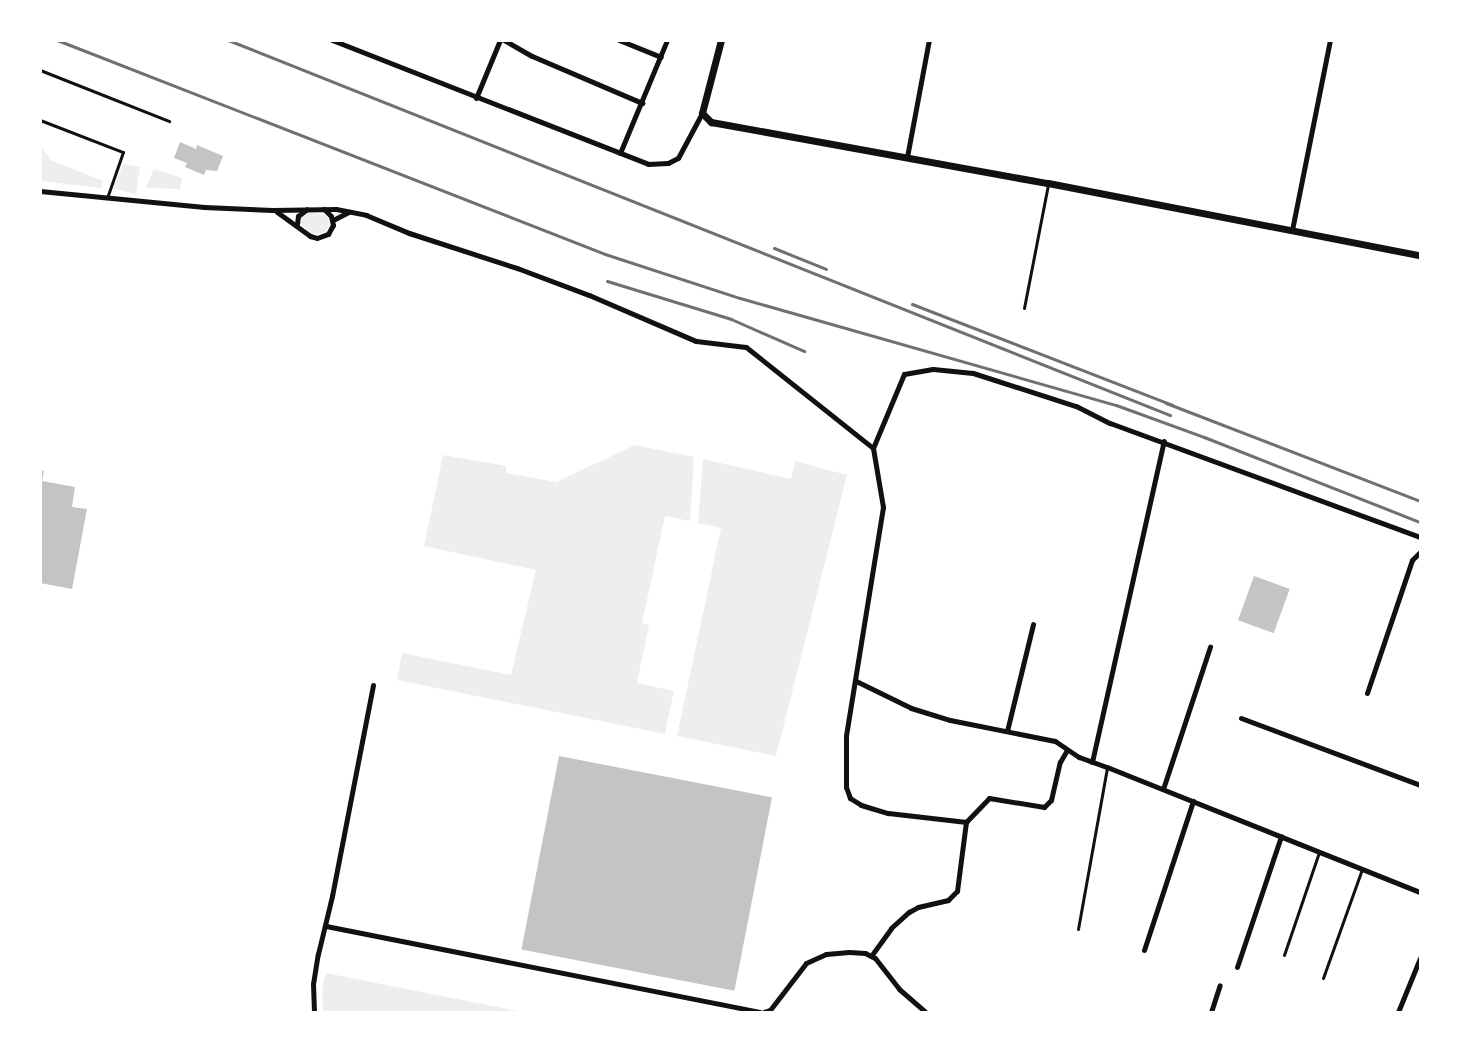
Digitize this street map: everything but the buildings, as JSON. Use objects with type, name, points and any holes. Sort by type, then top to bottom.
[{"type":"street","points":[[332,40],[648,164],[668,163],[681,155],[702,113],[721,40]]},
{"type":"street","points":[[619,40],[661,57]]},
{"type":"street","points":[[620,153],[667,40]]},
{"type":"street","points":[[907,157],[929,40]]},
{"type":"street","points":[[1292,230],[1329,40]]},
{"type":"street","points":[[476,98],[506,41],[532,56],[642,103]]},
{"type":"street","points":[[702,113],[707,120],[723,125],[1048,183],[1420,255]]},
{"type":"street","points":[[40,191],[273,210],[324,209],[353,212],[548,279],[696,341],[746,347],[873,448]]},
{"type":"street","points":[[297,224],[298,216],[307,209]]},
{"type":"street","points":[[273,210],[297,224],[310,236],[321,238],[332,229],[333,219],[324,209]]},
{"type":"street","points":[[333,219],[353,212]]},
{"type":"street","points":[[1067,750],[1060,762],[1053,796],[1048,805],[1038,807],[989,798],[966,822],[888,813],[861,805],[850,798],[846,787],[844,750],[883,507],[873,448],[904,374],[933,369],[973,373],[1042,393],[1076,406],[1110,423],[1420,537]]},
{"type":"street","points":[[1092,762],[1164,441]]},
{"type":"street","points":[[1367,693],[1412,560],[1420,552]]},
{"type":"street","points":[[1007,731],[1033,624]]},
{"type":"street","points":[[1163,789],[1210,647]]},
{"type":"street","points":[[856,681],[911,708],[1055,741],[1067,750],[1092,762],[1107,766],[1420,892]]},
{"type":"street","points":[[314,1012],[313,984],[318,954],[326,926],[373,685]]},
{"type":"street","points":[[1240,718],[1420,785]]},
{"type":"street","points":[[1144,950],[1193,801]]},
{"type":"street","points":[[871,956],[891,928],[909,912],[918,907],[944,902],[957,891],[966,822]]},
{"type":"street","points":[[1237,968],[1281,836]]},
{"type":"street","points":[[326,926],[762,1012],[773,1006],[799,969],[812,959],[849,952],[871,956],[898,989],[925,1012]]},
{"type":"street","points":[[1398,1012],[1420,958]]},
{"type":"street","points":[[1211,1012],[1221,985]]},
{"type":"lane","points":[[40,70],[169,121]]},
{"type":"lane","points":[[40,120],[123,152],[107,198]]},
{"type":"lane","points":[[1024,308],[1048,183]]},
{"type":"lane","points":[[1077,930],[1107,766]]},
{"type":"lane","points":[[1284,955],[1319,852]]},
{"type":"lane","points":[[1323,978],[1362,869]]},
{"type":"shaded area","points":[[41,146],[51,160],[103,181],[101,188],[41,181]]},
{"type":"shaded area","points":[[123,164],[140,167],[136,194],[113,189]]},
{"type":"shaded area","points":[[154,169],[182,178],[180,189],[146,188]]},
{"type":"shaded area","points":[[307,212],[326,215],[330,223],[325,233],[312,234],[300,223],[301,218]]},
{"type":"shaded area","points":[[635,445],[694,457],[690,521],[665,516],[642,623],[649,625],[637,683],[674,691],[665,734],[397,680],[402,653],[511,675],[536,570],[424,546],[443,455],[506,466],[506,473],[556,482]]},
{"type":"shaded area","points":[[703,459],[791,479],[795,461],[847,475],[776,756],[677,736],[721,528],[698,523]]},
{"type":"shaded area","points":[[326,973],[523,1012],[323,1012],[322,989]]},
{"type":"railway","points":[[57,40],[605,254],[740,298],[1116,405],[1420,522]]},
{"type":"railway","points":[[228,40],[1170,415]]},
{"type":"railway","points":[[774,248],[826,269]]},
{"type":"railway","points":[[607,281],[731,319],[804,351]]},
{"type":"railway","points":[[912,304],[1172,405]]},
{"type":"railway","points":[[1166,403],[1420,501]]}]
